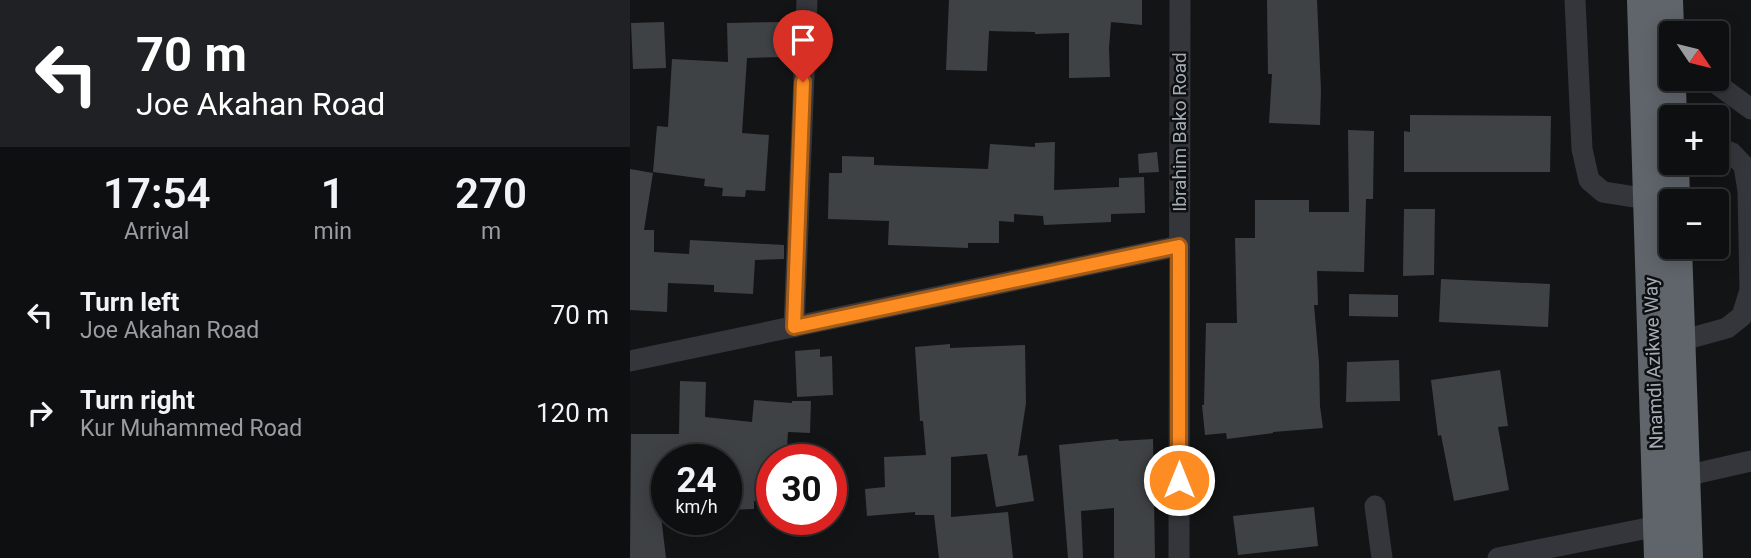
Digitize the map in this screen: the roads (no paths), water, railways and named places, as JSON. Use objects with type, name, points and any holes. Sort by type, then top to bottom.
[{"type":"highway","name":"Nnamdi Azikwe Way","points":[[1642,0],[1661,189]]},
{"type":"highway","points":[[1668,0],[1669,21]]},
{"type":"highway","name":"Nnamdi Azikwe Way","points":[[1659,558],[1661,259]]},
{"type":"highway","name":"Nnamdi Azikwe Way","points":[[1677,259],[1688,558]]},
{"type":"street","points":[[794,327],[807,0]]},
{"type":"street","name":"Ibrahim Bako Road","points":[[1179,558],[1180,0]]},
{"type":"street","points":[[1575,0],[1582,149],[1589,180],[1602,192],[1659,200]]},
{"type":"street","points":[[1726,91],[1751,109]]},
{"type":"street","points":[[1680,341],[1727,328],[1742,316],[1750,290],[1748,191],[1744,166],[1729,152]]},
{"type":"street","points":[[630,361],[1179,246]]},
{"type":"street","points":[[1685,476],[1751,461]]},
{"type":"street","points":[[1375,506],[1382,558]]},
{"type":"street","points":[[1498,558],[1658,526]]}]
